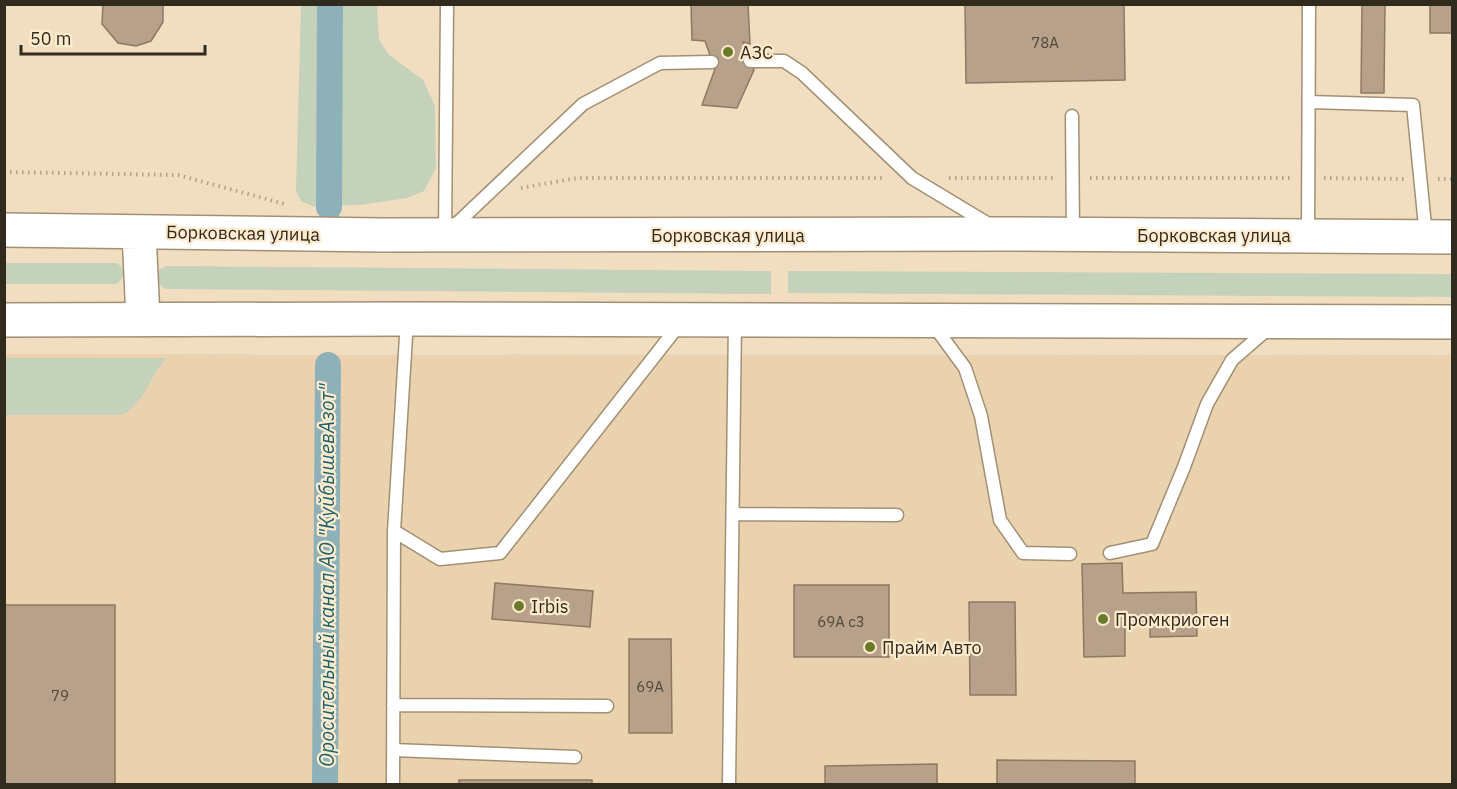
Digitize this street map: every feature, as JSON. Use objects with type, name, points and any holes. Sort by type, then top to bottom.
[{"type":"main road","name":"Борковская улица","points":[[4,230],[445,235],[1439,236]]},
{"type":"main road","points":[[139,232],[143,319]]},
{"type":"main road","points":[[4,320],[1452,322]]},
{"type":"lane","points":[[445,235],[447,4]]},
{"type":"lane","points":[[1308,236],[1309,4]]},
{"type":"lane","points":[[750,61],[784,61],[802,73],[912,178],[1005,234]]},
{"type":"lane","points":[[445,235],[583,104],[660,63],[712,62]]},
{"type":"lane","points":[[1309,102],[1413,105],[1420,179],[1439,236]]},
{"type":"lane","points":[[1072,116],[1073,235]]},
{"type":"lane","points":[[393,784],[394,531],[407,319]]},
{"type":"lane","points":[[930,320],[965,368],[981,416],[1000,520],[1023,553],[1070,554]]},
{"type":"lane","points":[[394,531],[440,559],[500,553],[682,321]]},
{"type":"lane","points":[[729,784],[735,321]]},
{"type":"lane","points":[[1110,553],[1152,544],[1207,404],[1232,360],[1278,321]]},
{"type":"lane","points":[[733,514],[897,515]]},
{"type":"lane","points":[[393,705],[607,706]]},
{"type":"lane","points":[[393,750],[575,757]]},
{"type":"path","points":[[4,172],[178,175],[290,205]]},
{"type":"path","points":[[488,194],[577,178],[1452,179]]},
{"type":"shaded area","points":[[5,354],[1452,355],[1452,784],[5,784]]},
{"type":"green space","points":[[301,5],[377,5],[379,39],[388,54],[423,80],[435,106],[436,168],[424,191],[407,198],[360,205],[312,206],[301,201],[296,191]]},
{"type":"green space","points":[[5,263],[117,263],[122,268],[123,274],[117,284],[5,284]]},
{"type":"green space","points":[[166,266],[771,271],[771,294],[166,289],[159,283],[158,276],[159,270]]},
{"type":"green space","points":[[788,271],[1452,274],[1452,297],[788,293]]},
{"type":"green space","points":[[5,358],[167,358],[136,404],[122,415],[5,415]]},
{"type":"building","points":[[103,4],[163,4],[163,22],[151,41],[136,46],[118,43],[102,24]]},
{"type":"building","name":"АЗС","points":[[691,4],[748,4],[750,44],[743,42],[754,70],[737,108],[702,105],[715,69],[705,41],[692,40]]},
{"type":"building","points":[[965,4],[1124,4],[1125,80],[966,83]]},
{"type":"building","points":[[1362,4],[1385,4],[1384,93],[1361,93]]},
{"type":"building","points":[[1430,4],[1452,4],[1452,33],[1430,33]]},
{"type":"building","points":[[1122,563],[1123,593],[1196,592],[1197,636],[1150,637],[1150,622],[1125,622],[1125,656],[1084,657],[1082,564]]},
{"type":"building","points":[[495,583],[593,591],[590,627],[492,619]]},
{"type":"building","points":[[794,585],[889,585],[889,657],[794,657]]},
{"type":"building","points":[[969,602],[1015,602],[1016,695],[970,695]]},
{"type":"building","points":[[4,605],[115,605],[115,784],[4,784]]},
{"type":"building","points":[[629,639],[671,639],[672,733],[629,733]]},
{"type":"building","points":[[997,760],[1135,761],[1135,784],[997,784]]},
{"type":"building","points":[[937,764],[937,784],[825,784],[825,766]]},
{"type":"building","points":[[459,780],[592,780],[592,784],[459,784]]},
{"type":"waterway","name":"Оросительный канал АО \"КуйбышевАзот\"","points":[[329,207],[330,4]]},
{"type":"waterway","name":"Оросительный канал АО \"КуйбышевАзот\"","points":[[325,784],[328,365]]},
{"type":"place","name":"АЗС","points":[[728,52]]},
{"type":"place","name":"Irbis","points":[[519,606]]},
{"type":"place","name":"Промкриоген","points":[[1103,619]]},
{"type":"place","name":"Прайм Авто","points":[[870,647]]}]
